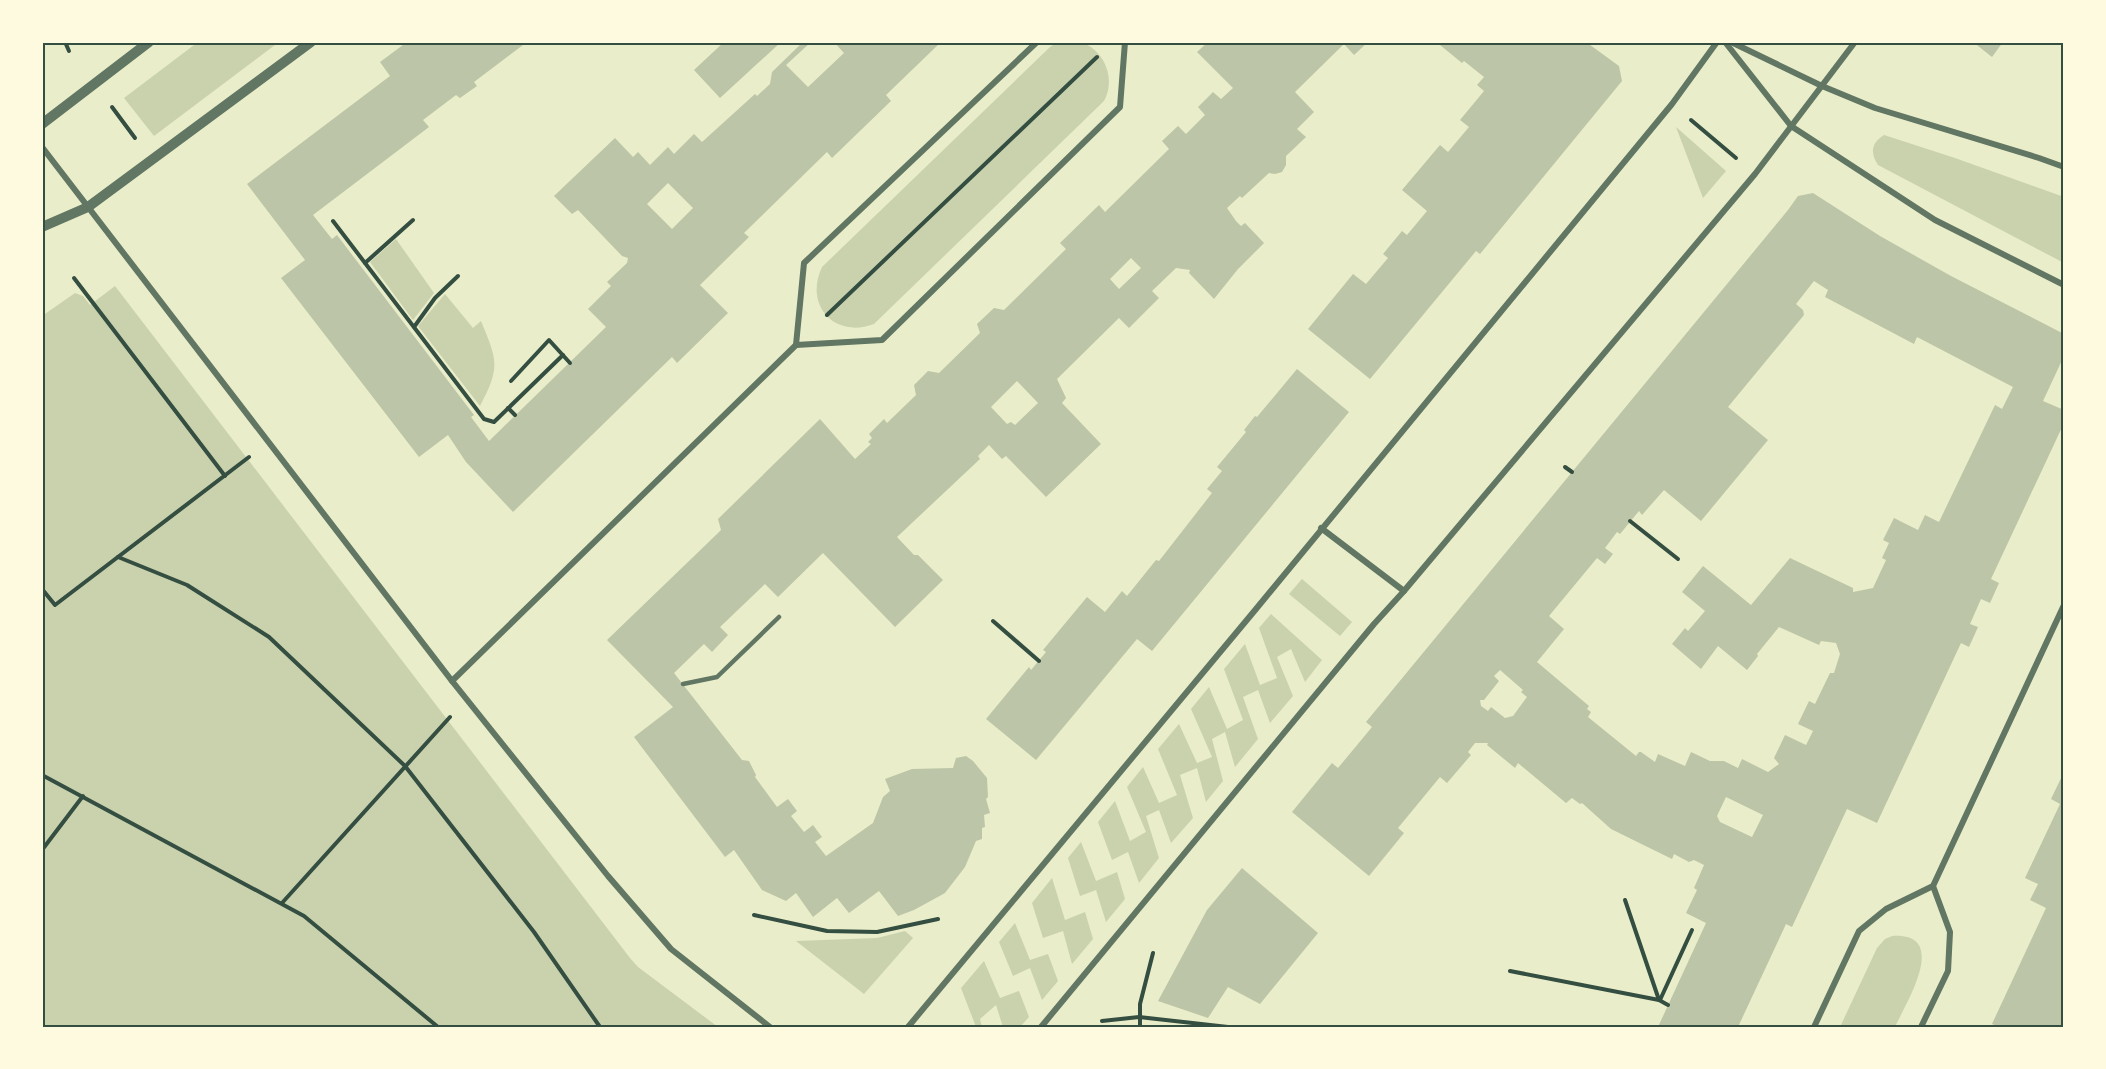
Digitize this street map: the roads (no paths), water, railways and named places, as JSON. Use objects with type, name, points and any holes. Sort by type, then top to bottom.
[{"type":"street","points":[[42,124],[149,42]]},
{"type":"street","points":[[42,227],[88,207],[312,42]]},
{"type":"street","points":[[452,681],[796,345],[804,263],[1037,42]]},
{"type":"street","points":[[796,345],[882,340],[1120,107],[1125,42]]},
{"type":"street","points":[[908,1027],[1672,104],[1717,42]]},
{"type":"street","points":[[1725,42],[1791,126],[1935,220],[2064,285]]},
{"type":"street","points":[[1731,42],[1821,86],[1875,108],[2064,167]]},
{"type":"street","points":[[1041,1027],[1374,624],[1755,174],[1855,42]]},
{"type":"street","points":[[42,147],[452,681],[608,876],[671,949],[770,1027]]},
{"type":"street","points":[[1321,528],[1404,591]]},
{"type":"street","points":[[1814,1027],[1859,931],[1886,909],[1933,886],[2064,605]]},
{"type":"street","points":[[1921,1027],[1947,971],[1950,932],[1933,886]]},
{"type":"lane","points":[[683,684],[717,677],[779,617]]}]
